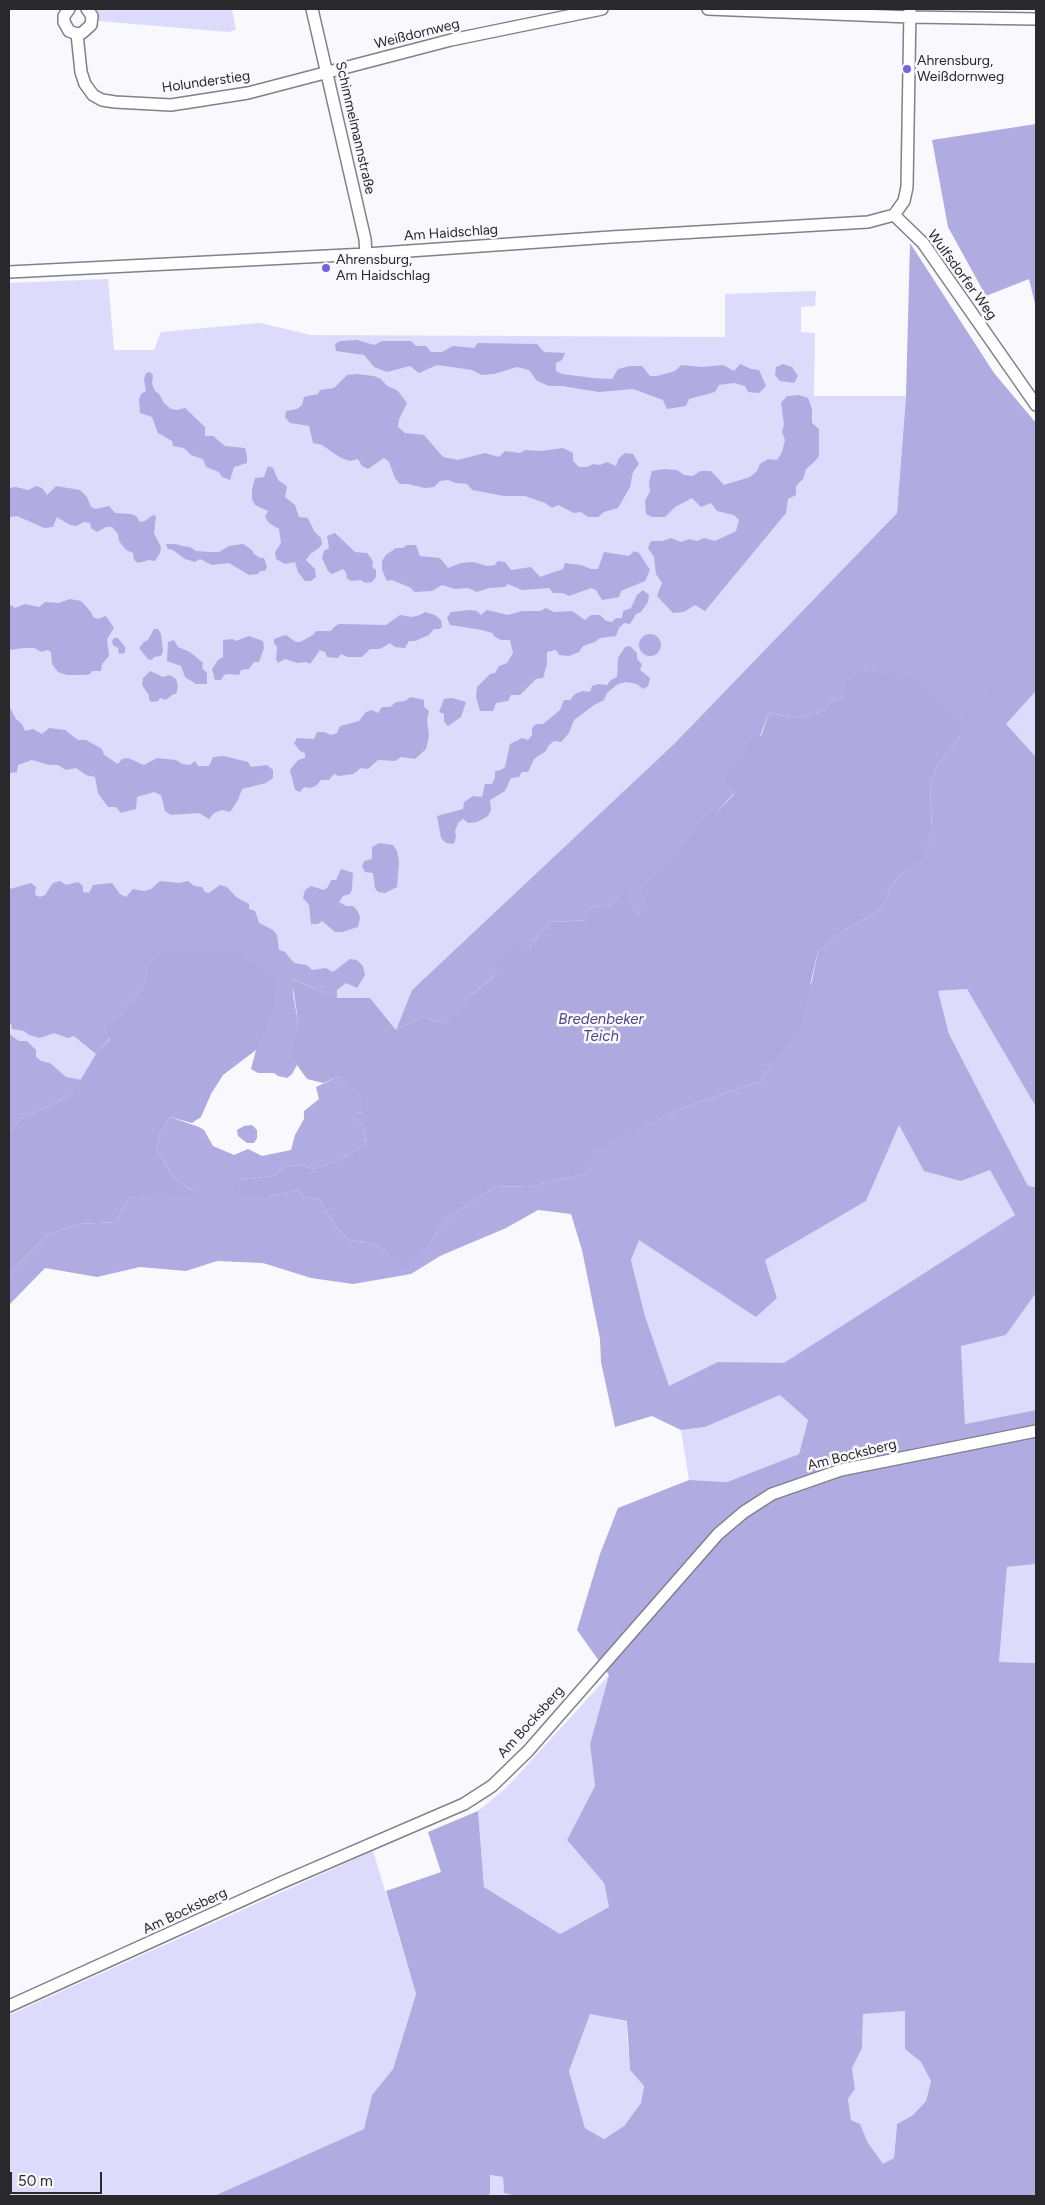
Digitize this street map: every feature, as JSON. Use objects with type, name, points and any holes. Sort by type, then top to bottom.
[{"type":"street","points":[[69,9],[64,16],[65,26],[69,31],[77,34],[82,33],[91,25],[92,16],[87,9]]},
{"type":"street","name":"Schimmelmannstraße","points":[[312,9],[365,238],[366,254]]},
{"type":"street","name":"Weißdornweg","points":[[327,72],[451,40],[602,9]]},
{"type":"street","points":[[708,9],[910,13],[1036,18]]},
{"type":"street","points":[[894,215],[904,201],[907,188],[910,13]]},
{"type":"street","name":"Holunderstieg","points":[[77,34],[84,84],[93,95],[102,100],[115,102],[171,105],[203,101],[248,93],[327,72]]},
{"type":"street","name":"Am Haidschlag","points":[[9,272],[366,254],[868,222],[894,215]]},
{"type":"street","name":"Wulfsdorfer Weg","points":[[894,215],[923,243],[1036,405]]},
{"type":"street","name":"Am Bocksberg","points":[[9,2006],[278,1884],[464,1804],[492,1786],[528,1751],[718,1534],[744,1512],[772,1494],[841,1470],[1036,1431]]},
{"type":"shaded area","points":[[94,9],[232,9],[236,30],[228,32],[99,21]]},
{"type":"shaded area","points":[[1036,124],[1036,308],[1029,279],[986,296],[948,227],[932,140]]},
{"type":"shaded area","points":[[910,243],[994,373],[1036,423],[1036,691],[1006,724],[1036,757],[1036,1107],[967,989],[938,991],[949,1034],[1028,1186],[1036,1187],[1036,1293],[1006,1335],[961,1346],[965,1424],[1036,1410],[1036,1564],[1007,1567],[999,1662],[1036,1663],[1036,2196],[517,2196],[504,2193],[503,2177],[490,2175],[490,2194],[485,2196],[214,2196],[364,2129],[372,2095],[393,2069],[416,1994],[386,1891],[441,1872],[428,1832],[478,1811],[484,1887],[560,1934],[609,1907],[604,1883],[567,1840],[595,1786],[590,1744],[609,1675],[577,1630],[600,1554],[618,1508],[689,1480],[727,1482],[799,1454],[808,1420],[780,1395],[705,1427],[681,1430],[652,1416],[615,1427],[601,1362],[600,1339],[582,1250],[571,1214],[538,1210],[506,1228],[440,1256],[411,1274],[353,1284],[311,1278],[263,1263],[217,1261],[186,1271],[140,1267],[97,1277],[45,1268],[9,1305],[9,1275],[46,1235],[79,1224],[115,1222],[129,1198],[193,1191],[174,1178],[157,1151],[160,1133],[170,1117],[199,1127],[204,1130],[213,1146],[234,1155],[248,1149],[262,1156],[291,1150],[295,1135],[304,1119],[304,1111],[319,1099],[316,1087],[337,1077],[363,1095],[363,1113],[356,1112],[356,1118],[364,1126],[366,1145],[335,1162],[313,1169],[298,1164],[281,1169],[274,1176],[240,1180],[268,1197],[297,1190],[305,1197],[319,1199],[337,1228],[349,1240],[366,1242],[383,1249],[403,1265],[429,1246],[444,1220],[496,1186],[528,1187],[587,1173],[593,1152],[687,1106],[761,1081],[771,1065],[812,981],[818,951],[845,930],[881,909],[892,885],[899,876],[924,856],[932,830],[930,785],[937,766],[960,736],[888,674],[862,670],[844,698],[833,700],[823,711],[796,718],[769,713],[760,736],[756,732],[734,793],[718,811],[650,907],[637,914],[626,891],[611,905],[588,908],[588,920],[551,922],[529,947],[468,998],[472,1004],[440,1022],[422,1017],[396,1030],[412,990],[674,744],[897,513],[906,396]],"holes":[[[899,1125],[924,1171],[961,1181],[990,1170],[1015,1215],[784,1363],[718,1362],[669,1386],[645,1316],[631,1260],[639,1240],[756,1317],[777,1298],[765,1260],[866,1201]],[[905,2011],[905,2049],[921,2062],[931,2081],[926,2101],[913,2115],[897,2124],[894,2158],[883,2164],[868,2143],[860,2124],[851,2120],[848,2099],[855,2089],[852,2068],[862,2048],[863,2014]],[[590,2014],[627,2021],[630,2070],[644,2086],[641,2103],[624,2126],[604,2139],[585,2128],[569,2071]]]},
{"type":"shaded area","points":[[108,279],[114,350],[154,350],[161,332],[260,323],[311,335],[725,337],[725,294],[816,291],[815,306],[801,307],[801,332],[815,333],[814,396],[906,396],[897,513],[674,744],[412,990],[396,1030],[370,998],[337,998],[110,1038],[71,1096],[9,1070],[9,283]]},
{"type":"shaded area","points":[[357,340],[374,345],[382,341],[411,341],[416,346],[426,346],[431,352],[442,352],[453,346],[474,348],[478,343],[537,344],[544,352],[565,353],[562,360],[556,363],[556,371],[562,374],[593,378],[612,379],[618,369],[630,366],[642,366],[650,376],[657,376],[675,371],[681,365],[702,367],[723,365],[734,371],[740,364],[759,370],[766,386],[759,393],[748,392],[745,386],[734,383],[719,385],[715,392],[689,399],[686,406],[667,409],[663,400],[633,389],[599,392],[562,386],[549,386],[537,381],[529,370],[517,367],[494,374],[481,375],[472,370],[437,365],[419,373],[410,366],[387,372],[374,367],[364,355],[336,351],[335,344],[340,341]]},
{"type":"shaded area","points":[[783,364],[792,367],[798,376],[794,383],[780,381],[775,375],[776,367]]},
{"type":"shaded area","points":[[150,372],[153,375],[152,384],[155,391],[171,409],[185,408],[205,427],[205,436],[213,436],[225,446],[245,448],[247,463],[234,467],[230,480],[222,477],[219,472],[206,467],[203,459],[191,455],[184,448],[173,446],[172,441],[158,433],[152,417],[140,413],[139,400],[141,394],[146,391],[144,380],[146,373]]},
{"type":"shaded area","points":[[347,375],[374,376],[381,379],[387,386],[397,390],[407,403],[399,419],[398,427],[405,433],[424,435],[443,457],[458,460],[485,453],[499,457],[505,451],[520,453],[525,450],[541,451],[563,448],[573,453],[573,461],[579,467],[587,467],[593,464],[600,465],[607,462],[616,466],[619,458],[625,453],[633,454],[639,464],[633,472],[630,487],[618,508],[604,512],[598,517],[588,517],[581,512],[574,513],[558,505],[552,508],[545,503],[525,496],[504,496],[472,490],[467,484],[448,480],[440,481],[434,487],[425,488],[400,484],[395,478],[389,462],[384,458],[368,469],[362,466],[358,459],[350,461],[341,458],[322,445],[313,443],[309,426],[290,423],[285,417],[286,411],[297,409],[302,405],[304,397],[318,394],[320,390],[334,388]]},
{"type":"shaded area","points":[[799,395],[808,398],[812,409],[812,423],[819,429],[819,456],[806,469],[803,479],[796,486],[796,495],[788,499],[786,513],[705,611],[695,605],[684,612],[673,613],[657,596],[662,583],[656,574],[654,557],[648,548],[651,541],[663,541],[671,538],[681,542],[689,539],[697,541],[704,538],[715,541],[736,531],[739,520],[734,515],[717,511],[711,503],[701,507],[692,498],[675,507],[665,517],[652,517],[646,514],[645,501],[650,491],[649,482],[652,471],[664,469],[677,470],[684,475],[693,476],[700,471],[711,471],[724,485],[750,477],[757,471],[760,464],[768,459],[777,460],[782,452],[785,440],[782,432],[784,424],[781,403],[787,396]]},
{"type":"shaded area","points":[[268,466],[273,468],[278,480],[287,486],[285,497],[295,505],[299,517],[308,518],[314,531],[321,538],[322,544],[306,560],[315,569],[316,577],[311,581],[305,581],[298,572],[295,562],[285,564],[276,559],[275,552],[281,543],[279,529],[269,523],[265,517],[268,511],[255,505],[252,499],[255,478],[264,477]]},
{"type":"shaded area","points":[[36,486],[42,488],[47,495],[56,486],[80,490],[87,497],[91,507],[96,509],[109,506],[115,513],[136,516],[140,522],[153,515],[156,516],[154,533],[161,547],[160,553],[155,561],[149,560],[138,563],[134,560],[133,553],[126,550],[119,541],[118,534],[112,527],[106,527],[97,532],[91,528],[90,523],[84,522],[76,526],[70,525],[57,517],[53,527],[44,528],[17,516],[9,517],[9,488],[16,487],[28,490]]},
{"type":"shaded area","points":[[335,533],[355,552],[367,553],[371,558],[373,562],[372,567],[376,570],[376,577],[372,582],[351,581],[347,578],[346,572],[343,569],[332,574],[328,571],[322,558],[324,551],[329,548],[327,536]]},
{"type":"shaded area","points":[[166,544],[190,547],[196,551],[219,552],[229,546],[243,544],[260,558],[264,558],[267,567],[265,571],[249,575],[229,563],[212,565],[200,559],[195,562],[185,559],[173,550],[168,549]]},
{"type":"shaded area","points":[[407,545],[416,545],[420,556],[440,558],[448,568],[461,563],[473,562],[487,566],[495,565],[498,561],[505,562],[511,570],[531,567],[540,577],[563,569],[565,563],[598,569],[604,552],[629,556],[634,551],[639,553],[650,570],[645,581],[621,591],[619,597],[602,600],[596,590],[591,588],[569,596],[563,593],[553,593],[549,588],[522,590],[508,584],[505,587],[489,588],[477,592],[468,588],[455,589],[442,585],[432,591],[414,592],[411,588],[392,580],[387,581],[382,570],[382,561],[386,555],[396,548],[403,548]]},
{"type":"shaded area","points":[[643,590],[649,595],[648,602],[641,612],[636,614],[630,624],[624,623],[619,628],[616,636],[600,638],[583,646],[579,652],[569,656],[559,655],[556,650],[547,652],[547,664],[543,678],[536,679],[520,695],[511,695],[508,701],[496,703],[493,711],[480,711],[476,697],[477,687],[490,674],[495,673],[499,666],[507,663],[513,653],[510,640],[501,640],[492,633],[482,630],[450,625],[447,618],[451,612],[470,610],[477,611],[481,615],[487,610],[508,615],[522,611],[540,611],[546,608],[554,612],[572,611],[585,620],[591,615],[600,615],[606,621],[612,622],[616,618],[622,618],[623,611],[631,608],[637,595]]},
{"type":"shaded area","points":[[70,599],[81,601],[93,617],[98,619],[106,616],[114,628],[107,639],[109,656],[102,664],[101,671],[92,671],[90,674],[85,675],[67,675],[58,672],[52,664],[51,652],[47,650],[42,652],[34,648],[24,648],[9,650],[9,604],[15,608],[25,604],[39,607],[45,602],[59,603]]},
{"type":"shaded area","points":[[425,612],[435,615],[441,620],[442,627],[434,629],[429,635],[415,641],[409,641],[405,648],[395,647],[390,643],[380,649],[370,649],[362,657],[347,657],[341,654],[338,658],[327,657],[325,652],[320,650],[310,664],[306,662],[297,663],[285,659],[278,663],[276,659],[277,647],[274,639],[282,636],[286,635],[296,642],[300,642],[313,635],[316,631],[331,631],[339,624],[386,625],[400,615],[412,617]]},
{"type":"shaded area","points":[[154,629],[158,629],[161,634],[163,651],[161,656],[154,657],[152,660],[148,659],[139,648],[148,640]]},
{"type":"shaded area","points":[[650,634],[658,637],[661,645],[658,653],[650,656],[642,653],[639,645],[642,637]]},
{"type":"shaded area","points":[[249,636],[263,641],[264,648],[259,662],[254,662],[249,669],[241,670],[239,675],[228,674],[224,675],[221,680],[215,680],[212,669],[218,660],[223,657],[223,640],[233,639],[236,641]]},
{"type":"shaded area","points":[[114,638],[118,638],[125,647],[125,653],[119,654],[118,648],[113,645],[112,641]]},
{"type":"shaded area","points":[[174,640],[178,647],[190,652],[203,663],[202,668],[207,673],[207,684],[196,684],[185,677],[181,666],[167,661],[168,642]]},
{"type":"shaded area","points":[[630,646],[637,653],[637,659],[642,664],[640,670],[650,678],[648,686],[643,689],[637,684],[626,682],[618,684],[607,693],[604,700],[574,720],[569,733],[561,742],[554,741],[546,751],[534,759],[528,772],[522,772],[519,777],[511,778],[505,791],[490,800],[491,810],[488,816],[477,822],[468,823],[463,819],[458,823],[455,831],[454,844],[446,843],[441,838],[437,816],[463,809],[464,802],[473,796],[482,797],[485,784],[492,784],[495,778],[495,771],[505,767],[510,744],[522,738],[528,740],[532,735],[532,728],[536,724],[543,724],[560,710],[564,700],[570,700],[575,694],[583,691],[590,692],[592,686],[598,684],[607,685],[617,677],[618,658],[625,647]]},
{"type":"shaded area","points":[[150,671],[163,677],[170,675],[176,679],[178,686],[176,694],[173,694],[166,700],[160,698],[158,701],[152,702],[149,700],[149,695],[142,685],[143,678]]},
{"type":"shaded area","points":[[1036,691],[1036,757],[1006,724]]},
{"type":"shaded area","points":[[411,697],[424,700],[424,707],[429,711],[427,720],[429,736],[426,749],[415,759],[401,757],[395,761],[378,760],[368,769],[361,768],[353,774],[339,776],[334,774],[329,780],[321,780],[316,786],[304,787],[300,792],[295,790],[290,770],[298,760],[305,758],[305,753],[300,751],[294,743],[297,738],[314,739],[317,732],[331,735],[337,733],[340,726],[359,721],[366,712],[372,710],[378,713],[382,707],[390,707],[396,702],[405,701]]},
{"type":"shaded area","points":[[452,698],[466,702],[461,717],[448,726],[444,722],[444,714],[439,712],[444,699]]},
{"type":"shaded area","points":[[9,706],[25,731],[33,729],[42,734],[49,728],[65,730],[78,740],[86,740],[102,749],[104,755],[118,764],[122,759],[128,758],[144,765],[157,758],[176,760],[182,764],[190,765],[195,761],[198,766],[209,766],[213,757],[224,756],[248,762],[251,767],[267,765],[273,770],[273,778],[266,783],[242,789],[238,800],[230,812],[222,810],[214,813],[209,819],[199,813],[171,815],[165,811],[161,795],[154,792],[137,797],[136,809],[121,813],[116,807],[108,807],[98,793],[95,777],[86,775],[76,768],[66,770],[58,765],[49,765],[32,760],[18,765],[17,772],[9,773]]},
{"type":"shaded area","points":[[379,843],[393,845],[397,851],[399,862],[397,887],[385,893],[378,892],[375,888],[373,873],[365,872],[362,867],[364,861],[372,859],[372,847]]},
{"type":"shaded area","points":[[341,869],[353,873],[350,894],[343,896],[339,902],[346,906],[353,906],[360,917],[358,927],[335,932],[322,921],[318,924],[311,924],[309,905],[303,898],[305,890],[311,886],[324,890],[328,887],[331,880],[336,880]]},
{"type":"shaded area","points":[[60,881],[66,885],[78,882],[83,886],[83,892],[89,893],[93,885],[112,883],[120,894],[126,897],[133,889],[144,891],[151,889],[160,881],[179,883],[188,881],[194,886],[202,887],[205,892],[209,893],[220,885],[227,887],[236,897],[249,904],[249,909],[255,911],[259,923],[273,930],[277,935],[279,950],[285,952],[294,963],[307,965],[312,970],[326,968],[333,972],[350,959],[357,960],[363,966],[365,975],[357,988],[346,983],[337,990],[337,998],[293,979],[293,996],[298,1020],[293,1058],[297,1065],[292,1074],[287,1078],[274,1073],[258,1073],[251,1069],[256,1050],[258,965],[240,951],[193,952],[147,969],[145,986],[131,1000],[122,1015],[109,1020],[104,1029],[110,1038],[96,1054],[74,1036],[68,1038],[54,1033],[40,1038],[29,1035],[24,1031],[12,1029],[9,1023],[9,891],[10,889],[31,883],[36,887],[35,895],[40,897],[45,895],[53,883]]},
{"type":"shaded area","points":[[967,989],[1036,1107],[1036,1187],[1028,1186],[949,1034],[938,991]]},
{"type":"shaded area","points":[[9,1034],[19,1041],[27,1041],[36,1050],[36,1057],[41,1061],[50,1063],[66,1077],[82,1080],[71,1096],[20,1119],[9,1134]]},
{"type":"shaded area","points":[[899,1124],[961,1181],[990,1170],[1015,1215],[784,1364],[718,1362],[669,1387],[645,1316],[631,1259],[639,1239],[777,1298],[765,1260],[866,1201]]},
{"type":"shaded area","points":[[252,1125],[257,1130],[257,1138],[254,1143],[247,1143],[238,1136],[237,1130],[244,1126]]},
{"type":"shaded area","points":[[1036,1293],[1036,1410],[965,1424],[961,1345],[1006,1335]]},
{"type":"shaded area","points":[[780,1395],[808,1420],[799,1454],[727,1482],[689,1480],[681,1430],[705,1427]]},
{"type":"shaded area","points":[[1036,1564],[1036,1663],[999,1662],[1007,1567]]},
{"type":"shaded area","points":[[609,1675],[590,1744],[595,1786],[567,1840],[604,1883],[609,1907],[560,1934],[484,1887],[478,1811],[507,1787]]},
{"type":"shaded area","points":[[373,1851],[416,1994],[393,2069],[372,2095],[364,2129],[214,2196],[9,2196],[9,2015]]},
{"type":"shaded area","points":[[905,2011],[905,2049],[921,2062],[931,2080],[926,2101],[913,2115],[897,2124],[894,2158],[883,2165],[868,2143],[860,2124],[851,2120],[848,2099],[855,2089],[852,2068],[862,2048],[863,2014]]},
{"type":"shaded area","points":[[590,2013],[628,2022],[627,2037],[630,2070],[644,2086],[641,2103],[624,2126],[604,2139],[585,2128],[569,2071]]},
{"type":"shaded area","points":[[489,2175],[503,2177],[504,2192],[517,2196],[485,2196],[490,2194]]},
{"type":"water","name":"Bredenbeker Teich","points":[[862,670],[916,677],[961,722],[960,736],[937,766],[930,785],[932,830],[924,857],[899,876],[892,885],[881,909],[845,930],[818,951],[799,1033],[771,1065],[761,1081],[687,1106],[594,1152],[587,1173],[528,1187],[496,1186],[444,1220],[429,1246],[403,1266],[383,1249],[366,1242],[349,1240],[337,1228],[319,1199],[305,1197],[297,1190],[268,1197],[241,1196],[233,1188],[240,1180],[274,1176],[281,1169],[298,1164],[313,1169],[335,1162],[366,1145],[364,1126],[356,1118],[355,1112],[363,1113],[362,1095],[337,1077],[323,1083],[307,1079],[292,1058],[298,1020],[292,979],[337,998],[370,998],[396,1030],[422,1017],[440,1022],[471,1004],[468,998],[497,974],[495,961],[512,944],[529,947],[551,922],[588,920],[588,908],[611,905],[626,890],[637,914],[649,907],[642,890],[713,809],[718,811],[734,794],[724,779],[756,732],[761,736],[769,713],[796,718],[823,711],[833,700],[844,698],[846,684]]},
{"type":"water","points":[[212,950],[240,951],[276,978],[274,1006],[256,1050],[223,1075],[211,1094],[201,1117],[192,1123],[170,1117],[160,1133],[157,1151],[174,1178],[194,1192],[189,1199],[171,1194],[129,1198],[115,1222],[79,1224],[46,1235],[9,1275],[9,1134],[20,1119],[71,1096],[96,1054],[110,1039],[104,1029],[107,1023],[109,1020],[122,1015],[131,1000],[145,986],[147,969],[160,954]]},
{"type":"waterway","points":[[961,722],[1036,649]]},
{"type":"place","name":"Ahrensburg, Weißdornweg","points":[[907,69]]},
{"type":"place","name":"Ahrensburg, Am Haidschlag","points":[[326,268]]}]
